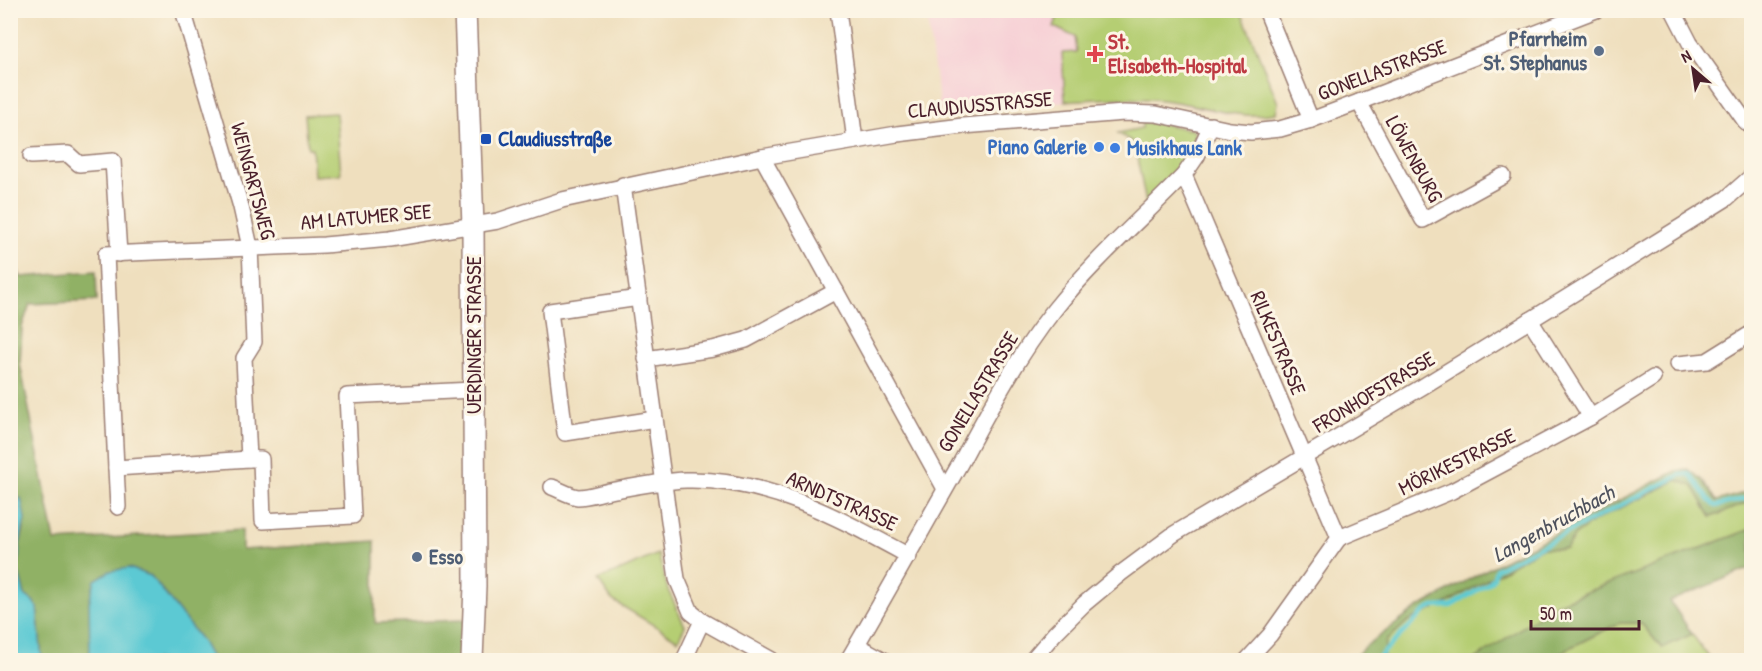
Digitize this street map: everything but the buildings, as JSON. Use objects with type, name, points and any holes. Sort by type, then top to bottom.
[{"type":"street","name":"WEINGARTSWEG","points":[[183,10],[238,196],[250,247],[254,342],[244,358],[249,459]]},
{"type":"street","name":"UERDINGER STRASSE","points":[[465,10],[474,226],[475,586],[472,660]]},
{"type":"street","points":[[838,10],[855,141]]},
{"type":"street","points":[[1266,10],[1311,120]]},
{"type":"street","name":"GONELLASTRASSE","points":[[1177,117],[1251,132],[1280,129],[1359,102],[1596,10]]},
{"type":"street","points":[[1673,10],[1690,43],[1745,121],[1752,127]]},
{"type":"street","name":"LÖWENBURG","points":[[1359,102],[1424,220],[1503,176]]},
{"type":"street","name":"CLAUDIUSSTRASSE","points":[[474,226],[623,185],[855,141],[963,126],[1124,113],[1177,117]]},
{"type":"street","points":[[1184,175],[1197,156],[1211,125]]},
{"type":"street","points":[[31,156],[68,154],[79,164],[113,161],[119,254],[106,255],[118,507]]},
{"type":"street","points":[[762,157],[945,489]]},
{"type":"street","name":"GONELLASTRASSE","points":[[848,660],[1000,392],[1054,310],[1184,175]]},
{"type":"street","name":"RILKESTRASSE","points":[[1184,175],[1339,538]]},
{"type":"street","name":"FRONHOFSTRASSE","points":[[1032,660],[1084,604],[1174,534],[1305,458],[1727,198],[1752,176]]},
{"type":"street","points":[[623,185],[665,482],[676,579],[691,612],[702,621],[772,660]]},
{"type":"street","name":"AM LATUMER SEE","points":[[119,254],[390,239],[474,226]]},
{"type":"street","points":[[646,359],[713,349],[746,340],[836,291]]},
{"type":"street","points":[[639,298],[550,311],[565,433],[655,419]]},
{"type":"street","points":[[1530,320],[1591,417]]},
{"type":"street","points":[[1678,364],[1707,362],[1752,333]]},
{"type":"street","name":"MÖRIKESTRASSE","points":[[1339,538],[1452,491],[1591,417],[1653,378]]},
{"type":"street","points":[[116,468],[261,459],[263,521],[353,516],[347,396],[473,390]]},
{"type":"street","name":"ARNDTSTRASSE","points":[[552,487],[576,497],[665,482],[719,481],[798,500],[909,556]]},
{"type":"street","points":[[1247,660],[1270,635],[1339,538]]},
{"type":"street","points":[[684,660],[702,621]]},
{"type":"street","points":[[857,645],[884,660]]},
{"type":"shaded area","name":"St. Elisabeth-Hospital","points":[[926,11],[1241,11],[1278,103],[1276,113],[1261,116],[1226,114],[1165,101],[1125,98],[940,109]]},
{"type":"green space","points":[[1045,11],[1241,11],[1278,103],[1276,113],[1247,115],[1150,99],[1065,101],[1062,53],[1077,52],[1075,37],[1054,27],[1057,18]]},
{"type":"green space","points":[[336,113],[341,174],[314,176],[312,148],[308,148],[305,115]]},
{"type":"green space","points":[[1142,123],[1157,123],[1193,130],[1195,139],[1188,160],[1171,180],[1146,203],[1134,143],[1118,133],[1142,128]]},
{"type":"green space","points":[[10,255],[21,277],[96,271],[97,301],[30,304],[22,327],[20,364],[55,541],[242,530],[242,550],[375,541],[375,623],[465,620],[464,660],[212,660],[201,640],[151,576],[129,568],[91,624],[90,660],[42,660],[37,607],[25,595],[18,570],[24,529],[11,498]]},
{"type":"green space","points":[[1689,470],[1703,481],[1717,501],[1751,491],[1751,501],[1711,517],[1693,486],[1677,480],[1594,521],[1575,535],[1566,549],[1541,548],[1449,602],[1408,621],[1386,641],[1383,660],[1351,660],[1416,609],[1493,566],[1676,471]]},
{"type":"green space","points":[[1677,480],[1693,486],[1711,517],[1751,501],[1751,529],[1558,603],[1474,660],[1383,660],[1386,641],[1408,621],[1449,602],[1541,548],[1566,549],[1575,535],[1594,521]]},
{"type":"green space","points":[[1751,529],[1751,568],[1670,601],[1692,634],[1662,648],[1641,623],[1619,623],[1548,660],[1474,660],[1558,603]]},
{"type":"green space","points":[[658,554],[668,590],[685,626],[678,640],[612,600],[598,580]]},
{"type":"green space","points":[[1619,623],[1641,623],[1662,648],[1692,634],[1711,660],[1548,660]]},
{"type":"water","points":[[10,498],[13,500],[21,498],[25,519],[18,570],[25,595],[37,607],[42,660],[11,660]]},
{"type":"water","points":[[129,568],[151,576],[201,640],[212,660],[90,660],[89,602],[95,580],[110,571]]},
{"type":"waterway","name":"Langenbruchbach","points":[[1379,657],[1425,611],[1433,607],[1451,606],[1489,583],[1496,569],[1680,475],[1689,474],[1716,506],[1752,497]]},
{"type":"place","name":"Pfarrheim St. Stephanus","points":[[1599,51]]},
{"type":"place","name":"St. Elisabeth-Hospital","points":[[1095,54]]},
{"type":"place","name":"Claudiusstraße","points":[[486,139]]},
{"type":"place","name":"Piano Galerie","points":[[1099,147]]},
{"type":"place","name":"Musikhaus Lank","points":[[1115,148]]},
{"type":"place","name":"Esso","points":[[417,557]]}]
